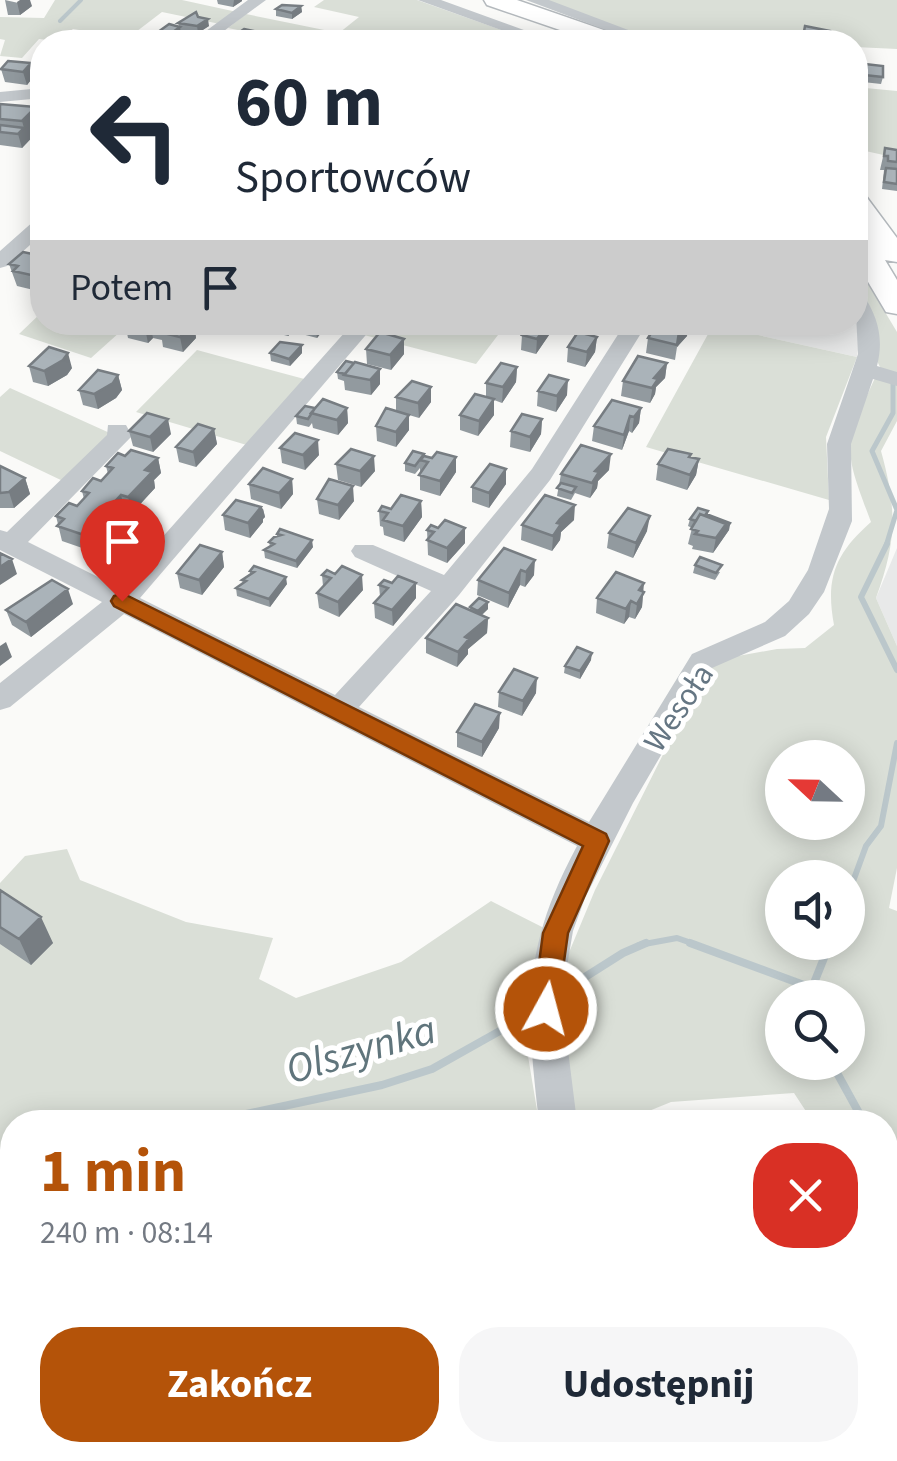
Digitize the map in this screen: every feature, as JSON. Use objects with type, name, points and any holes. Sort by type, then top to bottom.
[{"type":"highway","points":[[465,0],[551,30]]},
{"type":"highway","points":[[495,0],[581,30]]},
{"type":"highway","points":[[868,219],[897,258]]},
{"type":"highway","points":[[868,257],[897,305]]},
{"type":"street","points":[[216,30],[258,0]]},
{"type":"street","points":[[426,0],[514,30]]},
{"type":"street","points":[[534,0],[618,30]]},
{"type":"street","points":[[0,97],[30,94]]},
{"type":"street","points":[[0,262],[30,235]]},
{"type":"street","name":"Wesoła","points":[[557,1110],[546,1009],[556,933],[597,841],[702,661],[774,632],[809,593],[837,530],[843,502],[839,444],[866,370],[871,328],[868,323]]},
{"type":"street","points":[[0,699],[122,601],[355,335]]},
{"type":"street","points":[[339,710],[449,588],[541,474],[629,335]]},
{"type":"street","points":[[866,370],[897,379]]},
{"type":"street","points":[[118,430],[120,436],[5,541],[597,841]]},
{"type":"street","points":[[364,551],[449,588]]},
{"type":"shaded area","points":[[55,0],[182,0],[237,12],[220,24],[162,12],[138,30],[30,30],[30,49],[22,58],[0,56],[5,40],[0,39],[0,17],[44,18]]},
{"type":"shaded area","points":[[324,0],[417,0],[501,30],[343,30],[359,17],[314,7]]},
{"type":"shaded area","points":[[538,0],[897,0],[897,49],[868,48],[868,30],[627,30]]},
{"type":"shaded area","points":[[246,14],[324,30],[228,28]]},
{"type":"shaded area","points":[[868,88],[897,91],[897,158],[868,152]]},
{"type":"shaded area","points":[[868,284],[897,332],[897,375],[881,369],[868,322]]},
{"type":"shaded area","points":[[30,323],[30,335],[117,335],[91,358],[19,334]]},
{"type":"shaded area","points":[[364,335],[498,335],[476,364]]},
{"type":"shaded area","points":[[708,335],[758,335],[857,357],[826,437],[829,500],[646,447]]},
{"type":"shaded area","points":[[758,335],[860,335],[857,357]]},
{"type":"shaded area","points":[[197,350],[308,380],[250,446],[136,412]]},
{"type":"shaded area","points":[[875,378],[897,383],[897,421],[881,451],[892,508],[891,542],[876,598],[897,646],[897,868],[889,908],[897,911],[897,1110],[805,1110],[794,1093],[671,1102],[651,1110],[569,1110],[560,974],[595,890],[710,661],[805,648],[834,625],[831,593],[836,567],[849,544],[871,522],[852,464],[852,436]]},
{"type":"shaded area","points":[[10,388],[112,434],[65,482],[0,451],[0,397]]},
{"type":"shaded area","points":[[897,548],[897,646],[876,598]]},
{"type":"shaded area","points":[[67,849],[80,880],[186,922],[273,938],[259,979],[296,998],[401,962],[491,901],[550,931],[518,996],[537,1110],[0,1110],[0,883],[25,856]]},
{"type":"building","points":[[282,5],[301,6],[292,13],[276,9]]},
{"type":"building","points":[[196,12],[198,17],[208,19],[197,26],[178,23]]},
{"type":"building","points":[[169,24],[180,27],[176,30],[161,30]]},
{"type":"building","points":[[8,61],[30,63],[23,72],[1,69]]},
{"type":"building","points":[[868,64],[883,66],[883,77],[868,75]]},
{"type":"building","points":[[0,104],[30,106],[30,113],[22,121],[0,119]]},
{"type":"building","points":[[0,125],[24,128],[18,134],[0,132]]},
{"type":"building","points":[[885,148],[897,150],[897,162],[888,161]]},
{"type":"building","points":[[886,168],[897,169],[897,184],[884,182]]},
{"type":"building","points":[[23,252],[30,253],[30,275],[13,271],[18,266],[9,264]]},
{"type":"building","points":[[378,335],[404,339],[390,355],[366,349]]},
{"type":"building","points":[[576,335],[597,337],[587,352],[568,347]]},
{"type":"building","points":[[650,335],[679,335],[677,345],[648,338]]},
{"type":"building","points":[[280,342],[302,345],[289,359],[270,353]]},
{"type":"building","points":[[49,347],[68,353],[44,371],[29,366]]},
{"type":"building","points":[[638,356],[667,363],[654,378],[658,379],[652,388],[623,381]]},
{"type":"building","points":[[346,361],[354,363],[345,374],[337,372]]},
{"type":"building","points":[[355,362],[380,369],[370,380],[344,375]]},
{"type":"building","points":[[501,363],[517,367],[503,387],[486,383]]},
{"type":"building","points":[[98,370],[118,375],[113,383],[94,394],[79,390]]},
{"type":"building","points":[[549,375],[568,380],[557,396],[538,391]]},
{"type":"building","points":[[412,381],[431,387],[418,403],[396,397]]},
{"type":"building","points":[[475,394],[494,399],[479,421],[460,415]]},
{"type":"building","points":[[323,399],[347,408],[337,420],[311,413]]},
{"type":"building","points":[[612,400],[641,408],[634,417],[630,416],[624,435],[594,426]]},
{"type":"building","points":[[305,406],[315,408],[308,419],[296,416]]},
{"type":"building","points":[[386,408],[409,415],[396,432],[376,426]]},
{"type":"building","points":[[147,413],[168,419],[150,437],[129,431]]},
{"type":"building","points":[[522,414],[542,419],[530,437],[511,431]]},
{"type":"building","points":[[198,424],[214,429],[193,452],[176,447]]},
{"type":"building","points":[[295,433],[318,440],[303,455],[280,448]]},
{"type":"building","points":[[581,445],[611,454],[595,471],[599,472],[592,483],[561,474]]},
{"type":"building","points":[[351,449],[374,456],[360,471],[336,464]]},
{"type":"building","points":[[668,449],[699,459],[690,475],[658,464]]},
{"type":"building","points":[[131,450],[158,458],[145,470],[152,472],[128,497],[121,495],[84,535],[57,526],[64,519],[56,516],[69,503],[77,506],[89,493],[82,491],[93,478],[101,481],[113,468],[106,466],[118,453],[125,456]]},
{"type":"building","points":[[413,451],[424,454],[415,466],[405,463]]},
{"type":"building","points":[[437,452],[456,457],[440,481],[419,475],[428,462],[420,460],[424,456],[432,458]]},
{"type":"building","points":[[490,464],[506,469],[489,493],[472,487]]},
{"type":"building","points":[[0,466],[25,478],[9,492],[0,493]]},
{"type":"building","points":[[263,468],[292,479],[279,493],[249,484]]},
{"type":"building","points":[[329,479],[353,486],[338,505],[317,499]]},
{"type":"building","points":[[561,483],[576,487],[572,493],[557,488]]},
{"type":"building","points":[[401,495],[421,501],[403,526],[383,520],[388,513],[379,511],[382,506],[391,509]]},
{"type":"building","points":[[545,495],[575,505],[557,523],[561,524],[553,536],[522,525]]},
{"type":"building","points":[[236,500],[261,507],[248,523],[223,515]]},
{"type":"building","points":[[628,508],[650,516],[636,543],[609,533]]},
{"type":"building","points":[[698,508],[730,523],[724,531],[726,524],[700,514],[696,521],[690,519]]},
{"type":"building","points":[[700,514],[726,524],[716,538],[695,534],[698,531],[691,529]]},
{"type":"building","points":[[445,520],[465,528],[447,548],[427,540],[434,532],[427,530],[431,525],[438,528]]},
{"type":"building","points":[[280,529],[312,540],[296,561],[264,550],[274,544],[269,542],[274,537],[281,535],[277,534]]},
{"type":"building","points":[[200,545],[222,552],[199,580],[177,573]]},
{"type":"building","points":[[504,548],[535,560],[526,572],[521,570],[509,593],[478,580]]},
{"type":"building","points":[[0,553],[12,559],[0,567]]},
{"type":"building","points":[[700,557],[722,565],[716,573],[695,565]]},
{"type":"building","points":[[254,566],[286,577],[269,599],[236,588],[254,572],[250,571]]},
{"type":"building","points":[[342,566],[362,575],[338,602],[317,593],[331,578],[322,575],[327,570],[335,574]]},
{"type":"building","points":[[616,572],[644,583],[637,604],[631,601],[626,609],[597,598]]},
{"type":"building","points":[[398,576],[416,583],[392,610],[374,603],[388,588],[379,585],[384,580],[392,583]]},
{"type":"building","points":[[52,580],[68,589],[26,622],[6,610]]},
{"type":"building","points":[[479,598],[488,602],[478,611],[470,607]]},
{"type":"building","points":[[456,604],[488,618],[465,637],[469,639],[458,652],[426,638]]},
{"type":"building","points":[[577,647],[592,653],[580,671],[565,666]]},
{"type":"building","points":[[514,669],[537,678],[523,701],[499,692]]},
{"type":"building","points":[[475,704],[500,713],[482,742],[457,732]]},
{"type":"building","points":[[0,890],[41,917],[19,939],[0,927]]},
{"type":"waterway","points":[[60,21],[81,0]]},
{"type":"waterway","name":"Olszynka","points":[[886,546],[897,510],[872,451],[893,413],[893,382]]},
{"type":"waterway","name":"Olszynka","points":[[887,544],[861,597],[897,670]]},
{"type":"waterway","name":"Olszynka","points":[[861,860],[881,826],[897,743]]},
{"type":"waterway","name":"Olszynka","points":[[643,944],[677,938],[697,945]]},
{"type":"waterway","name":"Olszynka","points":[[690,943],[790,980]]},
{"type":"waterway","name":"Olszynka","points":[[574,984],[643,944]]},
{"type":"waterway","name":"Olszynka","points":[[639,945],[643,944]]},
{"type":"waterway","name":"Olszynka","points":[[815,980],[823,960]]},
{"type":"waterway","name":"Olszynka","points":[[265,1110],[382,1085],[432,1069],[523,1018]]},
{"type":"waterway","points":[[841,1080],[857,1110]]},
{"type":"route","points":[[122,601],[597,841],[556,933],[546,1009]]}]
